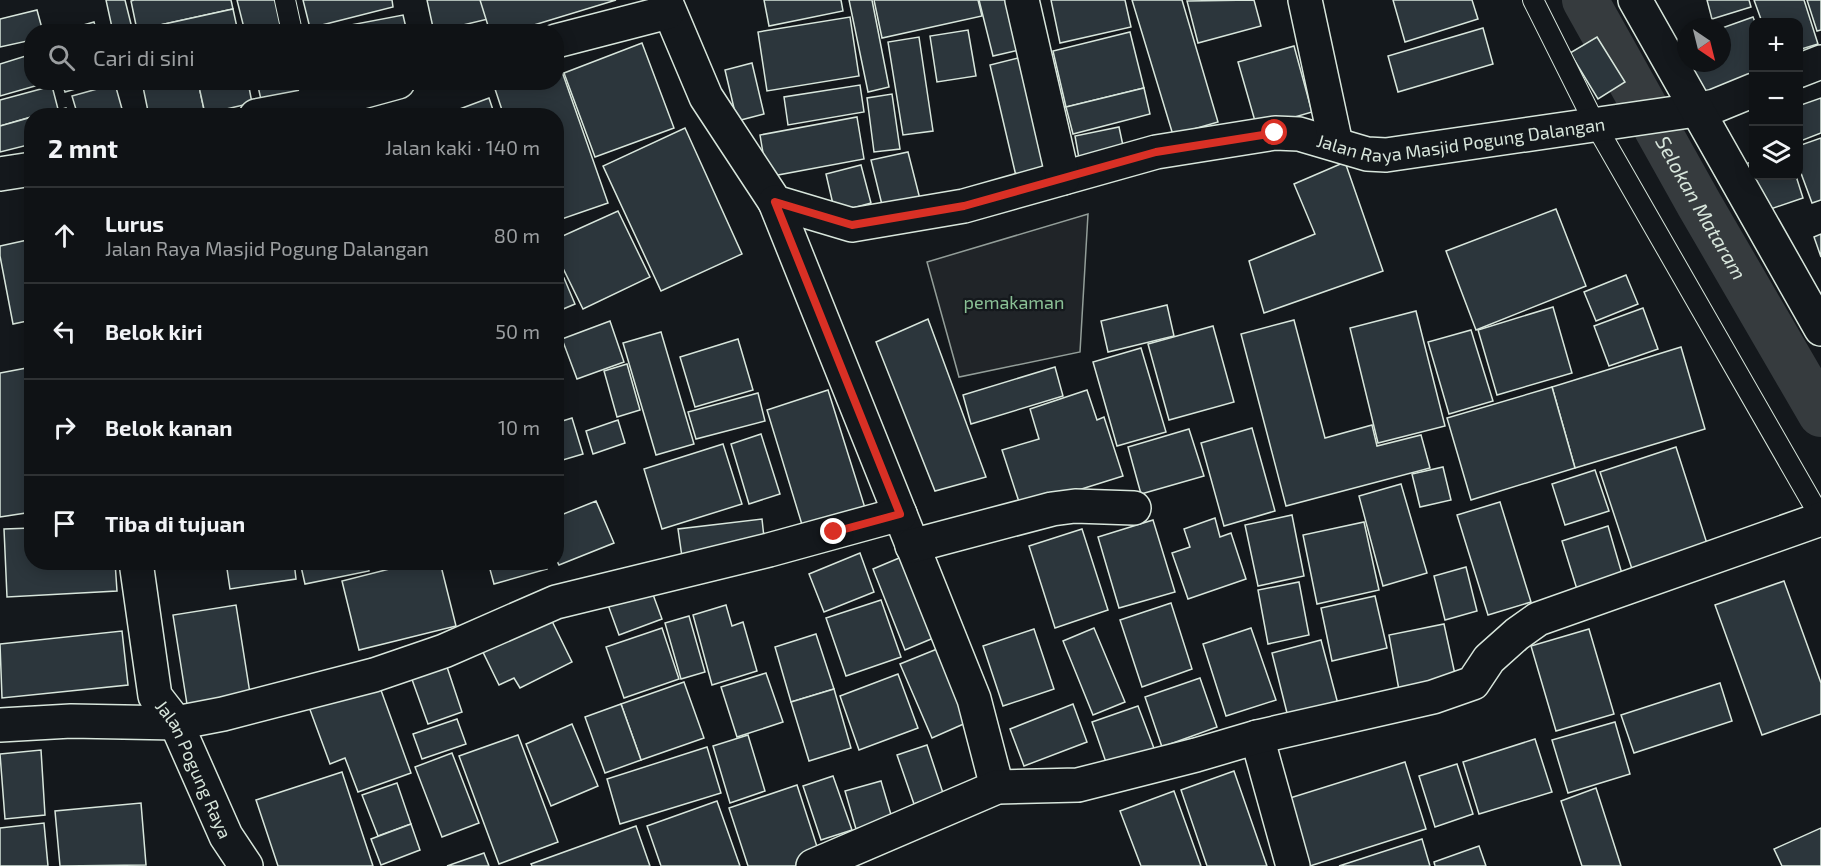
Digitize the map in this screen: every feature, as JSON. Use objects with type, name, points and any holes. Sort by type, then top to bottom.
[{"type":"street","points":[[1022,0],[1062,178]]},
{"type":"street","points":[[1305,0],[1336,144]]},
{"type":"street","points":[[1635,0],[1685,112],[1821,329]]},
{"type":"street","points":[[564,38],[667,6],[706,97],[775,202],[974,699],[997,787]]},
{"type":"street","points":[[1803,69],[1821,62]]},
{"type":"street","points":[[276,108],[310,94],[339,90]]},
{"type":"street","name":"Jalan Raya Masjid Pogung Dalangan","points":[[775,202],[852,225],[964,206],[1156,152],[1275,133],[1299,134],[1367,154],[1386,155],[1685,112],[1715,106],[1749,92]]},
{"type":"street","points":[[0,174],[24,170]]},
{"type":"street","points":[[912,546],[1052,509],[1075,506],[1134,508]]},
{"type":"street","points":[[0,724],[71,721],[176,723],[223,714],[374,675],[444,651],[556,602],[769,550],[900,514]]},
{"type":"street","points":[[813,866],[997,787],[1078,785],[1257,737],[1432,697],[1473,683],[1489,659],[1538,619],[1821,519]]},
{"type":"street","name":"Jalan Pogung Raya","points":[[137,570],[155,696],[176,723],[226,836],[246,866]]},
{"type":"street","points":[[1257,737],[1293,866]]},
{"type":"lane","points":[[285,0],[290,24]]},
{"type":"lane","points":[[1533,0],[1607,122],[1821,519]]},
{"type":"green space","name":"pemakaman","points":[[1088,214],[1080,352],[959,377],[927,262]]},
{"type":"building","points":[[106,0],[125,0],[131,24],[111,24]]},
{"type":"building","points":[[231,0],[233,9],[164,24],[136,24],[131,1]]},
{"type":"building","points":[[237,0],[278,0],[284,24],[243,24]]},
{"type":"building","points":[[303,0],[392,0],[393,7],[326,24],[309,24]]},
{"type":"building","points":[[427,0],[483,0],[488,19],[467,24],[432,24]]},
{"type":"building","points":[[480,0],[616,0],[537,24],[488,24]]},
{"type":"building","points":[[764,0],[841,0],[843,11],[769,26]]},
{"type":"building","points":[[849,0],[872,0],[889,87],[868,92]]},
{"type":"building","points":[[874,0],[978,0],[982,16],[882,38]]},
{"type":"building","points":[[979,0],[1021,0],[1032,47],[993,56]]},
{"type":"building","points":[[1051,0],[1125,0],[1131,27],[1060,43]]},
{"type":"building","points":[[1132,0],[1182,0],[1218,122],[1173,135]]},
{"type":"building","points":[[1254,0],[1261,26],[1198,43],[1187,1]]},
{"type":"building","points":[[1393,0],[1472,0],[1478,19],[1405,42]]},
{"type":"building","points":[[1707,0],[1749,0],[1751,7],[1712,18]]},
{"type":"building","points":[[1754,0],[1804,0],[1818,44],[1803,48],[1803,18],[1761,18]]},
{"type":"building","points":[[1807,0],[1821,0],[1821,30],[1817,31]]},
{"type":"building","points":[[233,9],[236,24],[164,24]]},
{"type":"building","points":[[37,10],[41,24],[24,24],[24,42],[0,47],[0,19]]},
{"type":"building","points":[[403,15],[405,24],[356,24]]},
{"type":"building","points":[[850,17],[859,76],[767,91],[758,32]]},
{"type":"building","points":[[1749,18],[1749,81],[1697,99],[1688,72],[1731,72],[1731,25]]},
{"type":"building","points":[[1483,28],[1493,64],[1398,92],[1388,56]]},
{"type":"building","points":[[968,30],[976,76],[937,82],[930,36]]},
{"type":"building","points":[[1130,32],[1144,88],[1066,107],[1053,51]]},
{"type":"building","points":[[919,37],[933,131],[903,135],[888,42]]},
{"type":"building","points":[[1597,37],[1625,82],[1598,99],[1570,53]]},
{"type":"building","points":[[642,43],[674,128],[595,157],[564,73]]},
{"type":"building","points":[[1294,46],[1312,112],[1257,128],[1238,62]]},
{"type":"building","points":[[24,56],[24,89],[0,96],[0,64]]},
{"type":"building","points":[[1026,56],[1052,167],[1016,176],[990,65]]},
{"type":"building","points":[[752,63],[764,114],[737,121],[725,70]]},
{"type":"building","points":[[564,77],[608,203],[564,218],[564,108],[501,108],[495,90],[564,90]]},
{"type":"building","points":[[860,85],[864,112],[788,125],[784,97]]},
{"type":"building","points":[[1144,88],[1150,114],[1073,134],[1066,107]]},
{"type":"building","points":[[37,90],[53,90],[58,108],[24,108],[24,119],[0,126],[0,100]]},
{"type":"building","points":[[94,90],[117,90],[122,108],[76,108],[72,96]]},
{"type":"building","points":[[144,90],[200,90],[204,108],[147,108]]},
{"type":"building","points":[[200,90],[250,90],[252,103],[231,108],[204,108]]},
{"type":"building","points":[[259,90],[300,90],[301,94],[262,104]]},
{"type":"building","points":[[892,94],[900,149],[874,152],[867,98]]},
{"type":"building","points":[[489,98],[492,108],[462,108]]},
{"type":"building","points":[[1821,98],[1821,133],[1803,140],[1803,126],[1803,104]]},
{"type":"building","points":[[857,117],[864,159],[767,177],[760,135]]},
{"type":"building","points":[[24,119],[24,146],[0,152],[0,126]]},
{"type":"building","points":[[1119,127],[1125,155],[1080,164],[1075,136]]},
{"type":"building","points":[[685,128],[742,254],[661,291],[603,166]]},
{"type":"building","points":[[1821,138],[1821,200],[1812,203],[1803,179],[1803,144]]},
{"type":"building","points":[[908,152],[921,203],[884,213],[871,160]]},
{"type":"building","points":[[1345,162],[1383,271],[1264,313],[1249,261],[1315,234],[1294,184]]},
{"type":"building","points":[[1749,163],[1749,180],[1797,180],[1803,198],[1756,214],[1740,166]]},
{"type":"building","points":[[861,165],[871,203],[835,213],[826,174]]},
{"type":"building","points":[[1556,209],[1586,286],[1476,330],[1446,251]]},
{"type":"building","points":[[618,211],[650,277],[583,309],[564,270],[564,235]]},
{"type":"building","points":[[1821,234],[1821,257],[1814,237]]},
{"type":"building","points":[[24,241],[24,322],[13,324],[0,246]]},
{"type":"building","points":[[1626,275],[1638,304],[1596,321],[1584,292]]},
{"type":"building","points":[[564,278],[575,304],[564,309]]},
{"type":"building","points":[[1167,305],[1174,336],[1108,352],[1101,321]]},
{"type":"building","points":[[1553,307],[1572,373],[1497,395],[1478,330]]},
{"type":"building","points":[[1643,308],[1658,349],[1609,366],[1594,326]]},
{"type":"building","points":[[1416,311],[1445,426],[1378,443],[1350,328]]},
{"type":"building","points":[[928,319],[986,477],[935,491],[876,342]]},
{"type":"building","points":[[1294,320],[1325,438],[1372,425],[1377,446],[1421,435],[1430,468],[1286,506],[1241,334]]},
{"type":"building","points":[[610,321],[624,362],[577,379],[564,344],[564,338]]},
{"type":"building","points":[[1213,326],[1234,402],[1169,420],[1148,344]]},
{"type":"building","points":[[1471,330],[1493,401],[1449,414],[1428,342]]},
{"type":"building","points":[[661,332],[694,444],[656,455],[623,343]]},
{"type":"building","points":[[738,339],[753,390],[695,407],[680,357]]},
{"type":"building","points":[[1681,347],[1705,429],[1575,468],[1552,387]]},
{"type":"building","points":[[1141,348],[1166,432],[1117,446],[1093,362]]},
{"type":"building","points":[[627,364],[640,410],[617,417],[604,371]]},
{"type":"building","points":[[1055,367],[1063,396],[971,424],[963,395]]},
{"type":"building","points":[[24,368],[24,513],[0,517],[0,373]]},
{"type":"building","points":[[1552,387],[1575,468],[1471,500],[1447,418]]},
{"type":"building","points":[[828,390],[865,508],[803,528],[767,410]]},
{"type":"building","points":[[1087,390],[1097,420],[1104,417],[1123,476],[1021,508],[1002,450],[1039,439],[1030,409]]},
{"type":"building","points":[[758,393],[765,421],[696,439],[688,412]]},
{"type":"building","points":[[572,418],[583,454],[564,460],[564,420]]},
{"type":"building","points":[[618,420],[625,443],[593,454],[586,431]]},
{"type":"building","points":[[1252,428],[1275,511],[1224,526],[1201,443]]},
{"type":"building","points":[[1189,429],[1204,476],[1141,494],[1128,447]]},
{"type":"building","points":[[761,434],[780,494],[749,504],[731,444]]},
{"type":"building","points":[[723,444],[742,504],[662,529],[644,469]]},
{"type":"building","points":[[1676,447],[1710,553],[1635,578],[1600,472]]},
{"type":"building","points":[[1443,467],[1451,500],[1420,507],[1412,474]]},
{"type":"building","points":[[1595,470],[1609,511],[1565,525],[1552,484]]},
{"type":"building","points":[[1401,484],[1427,573],[1383,586],[1359,496]]},
{"type":"building","points":[[596,501],[614,543],[564,563],[564,514]]},
{"type":"building","points":[[1500,502],[1531,602],[1488,615],[1457,515]]},
{"type":"building","points":[[1292,515],[1304,576],[1258,586],[1245,525]]},
{"type":"building","points":[[1215,518],[1220,537],[1231,533],[1246,579],[1188,599],[1172,553],[1190,547],[1184,529]]},
{"type":"building","points":[[762,519],[765,547],[682,557],[678,529]]},
{"type":"building","points":[[1153,520],[1175,592],[1119,608],[1098,537]]},
{"type":"building","points":[[1364,522],[1379,590],[1317,604],[1303,535]]},
{"type":"building","points":[[1608,526],[1625,584],[1580,599],[1562,541]]},
{"type":"building","points":[[24,528],[24,570],[116,570],[117,591],[7,597],[4,529]]},
{"type":"building","points":[[1082,529],[1108,610],[1055,628],[1029,546]]},
{"type":"building","points":[[860,553],[874,592],[824,612],[809,574]]},
{"type":"building","points":[[911,553],[943,634],[905,650],[873,569]]},
{"type":"building","points":[[1466,567],[1477,611],[1445,620],[1434,576]]},
{"type":"building","points":[[227,570],[295,570],[296,579],[230,589]]},
{"type":"building","points":[[302,570],[369,570],[369,571],[305,584]]},
{"type":"building","points":[[385,570],[442,570],[456,626],[359,650],[342,581]]},
{"type":"building","points":[[490,570],[543,570],[494,584]]},
{"type":"building","points":[[1784,581],[1821,683],[1821,714],[1762,735],[1715,605]]},
{"type":"building","points":[[1299,582],[1309,635],[1268,644],[1258,590]]},
{"type":"building","points":[[651,589],[662,619],[619,635],[608,605]]},
{"type":"building","points":[[1375,596],[1387,648],[1332,661],[1321,608]]},
{"type":"building","points":[[881,600],[901,657],[846,676],[826,618]]},
{"type":"building","points":[[1171,603],[1192,669],[1142,687],[1120,620]]},
{"type":"building","points":[[236,605],[252,706],[189,717],[173,615]]},
{"type":"building","points":[[726,605],[732,626],[743,622],[757,671],[712,685],[693,615]]},
{"type":"building","points":[[548,613],[572,662],[520,688],[514,678],[499,685],[480,646]]},
{"type":"building","points":[[689,616],[705,672],[681,679],[665,623]]},
{"type":"building","points":[[1444,624],[1456,679],[1399,690],[1389,635]]},
{"type":"building","points":[[662,628],[679,679],[624,698],[606,647]]},
{"type":"building","points":[[1094,628],[1125,702],[1093,715],[1063,641]]},
{"type":"building","points":[[1251,628],[1276,700],[1226,716],[1203,644]]},
{"type":"building","points":[[1034,629],[1054,689],[1003,706],[983,646]]},
{"type":"building","points":[[1589,629],[1614,714],[1556,731],[1531,646]]},
{"type":"building","points":[[122,631],[128,685],[2,698],[0,644]]},
{"type":"building","points":[[816,634],[834,689],[791,702],[775,647]]},
{"type":"building","points":[[1321,640],[1338,704],[1288,717],[1272,653]]},
{"type":"building","points":[[937,649],[968,722],[932,738],[900,664]]},
{"type":"building","points":[[445,661],[462,712],[428,724],[410,674]]},
{"type":"building","points":[[766,673],[783,722],[737,737],[721,687]]},
{"type":"building","points":[[898,674],[918,728],[859,750],[840,696]]},
{"type":"building","points":[[1200,678],[1217,727],[1162,747],[1145,697]]},
{"type":"building","points":[[378,682],[411,773],[358,792],[345,758],[330,764],[309,707]]},
{"type":"building","points":[[684,682],[704,738],[641,760],[621,704]]},
{"type":"building","points":[[1720,683],[1732,721],[1634,753],[1621,715]]},
{"type":"building","points":[[834,689],[851,748],[809,761],[791,702]]},
{"type":"building","points":[[621,704],[641,760],[605,773],[585,717]]},
{"type":"building","points":[[1073,704],[1087,742],[1024,766],[1010,729]]},
{"type":"building","points":[[1138,706],[1155,751],[1108,768],[1092,722]]},
{"type":"building","points":[[457,719],[466,744],[422,759],[413,734]]},
{"type":"building","points":[[1615,722],[1630,774],[1568,793],[1552,740]]},
{"type":"building","points":[[572,724],[598,786],[551,806],[526,744]]},
{"type":"building","points":[[518,735],[558,842],[499,864],[459,756]]},
{"type":"building","points":[[748,735],[765,791],[730,803],[713,746]]},
{"type":"building","points":[[1535,739],[1552,792],[1479,814],[1463,762]]},
{"type":"building","points":[[927,745],[943,793],[914,804],[897,755]]},
{"type":"building","points":[[707,747],[721,793],[620,824],[607,779]]},
{"type":"building","points":[[41,750],[45,815],[5,819],[0,754]]},
{"type":"building","points":[[452,753],[479,823],[442,837],[415,767]]},
{"type":"building","points":[[1405,762],[1426,829],[1310,866],[1290,798]]},
{"type":"building","points":[[1457,764],[1473,814],[1435,827],[1419,776]]},
{"type":"building","points":[[1234,771],[1267,866],[1207,866],[1181,790]]},
{"type":"building","points":[[342,772],[373,866],[278,866],[256,800]]},
{"type":"building","points":[[833,776],[852,830],[821,840],[803,786]]},
{"type":"building","points":[[881,781],[892,818],[856,829],[845,791]]},
{"type":"building","points":[[397,783],[411,824],[378,836],[362,795]]},
{"type":"building","points":[[797,785],[821,859],[799,866],[748,866],[729,808]]},
{"type":"building","points":[[1596,788],[1621,866],[1582,866],[1561,801]]},
{"type":"building","points":[[1174,791],[1201,866],[1141,866],[1120,811]]},
{"type":"building","points":[[717,801],[740,866],[661,866],[647,826]]},
{"type":"building","points":[[141,803],[146,865],[60,866],[55,811]]},
{"type":"building","points":[[44,823],[48,866],[0,866],[0,828]]},
{"type":"building","points":[[411,824],[420,850],[381,865],[371,839]]},
{"type":"building","points":[[636,826],[650,866],[532,866],[531,864]]},
{"type":"building","points":[[1821,828],[1821,866],[1782,866],[1774,849]]},
{"type":"building","points":[[1422,839],[1430,866],[1339,866]]},
{"type":"building","points":[[1479,846],[1486,866],[1435,866],[1434,862]]},
{"type":"building","points":[[484,853],[489,866],[447,866]]},
{"type":"waterway","name":"Selokan Mataram","points":[[1585,0],[1699,204],[1821,414]]},
{"type":"route","points":[[834,532],[900,514],[775,202],[852,225],[964,206],[1156,152],[1275,133]]}]
